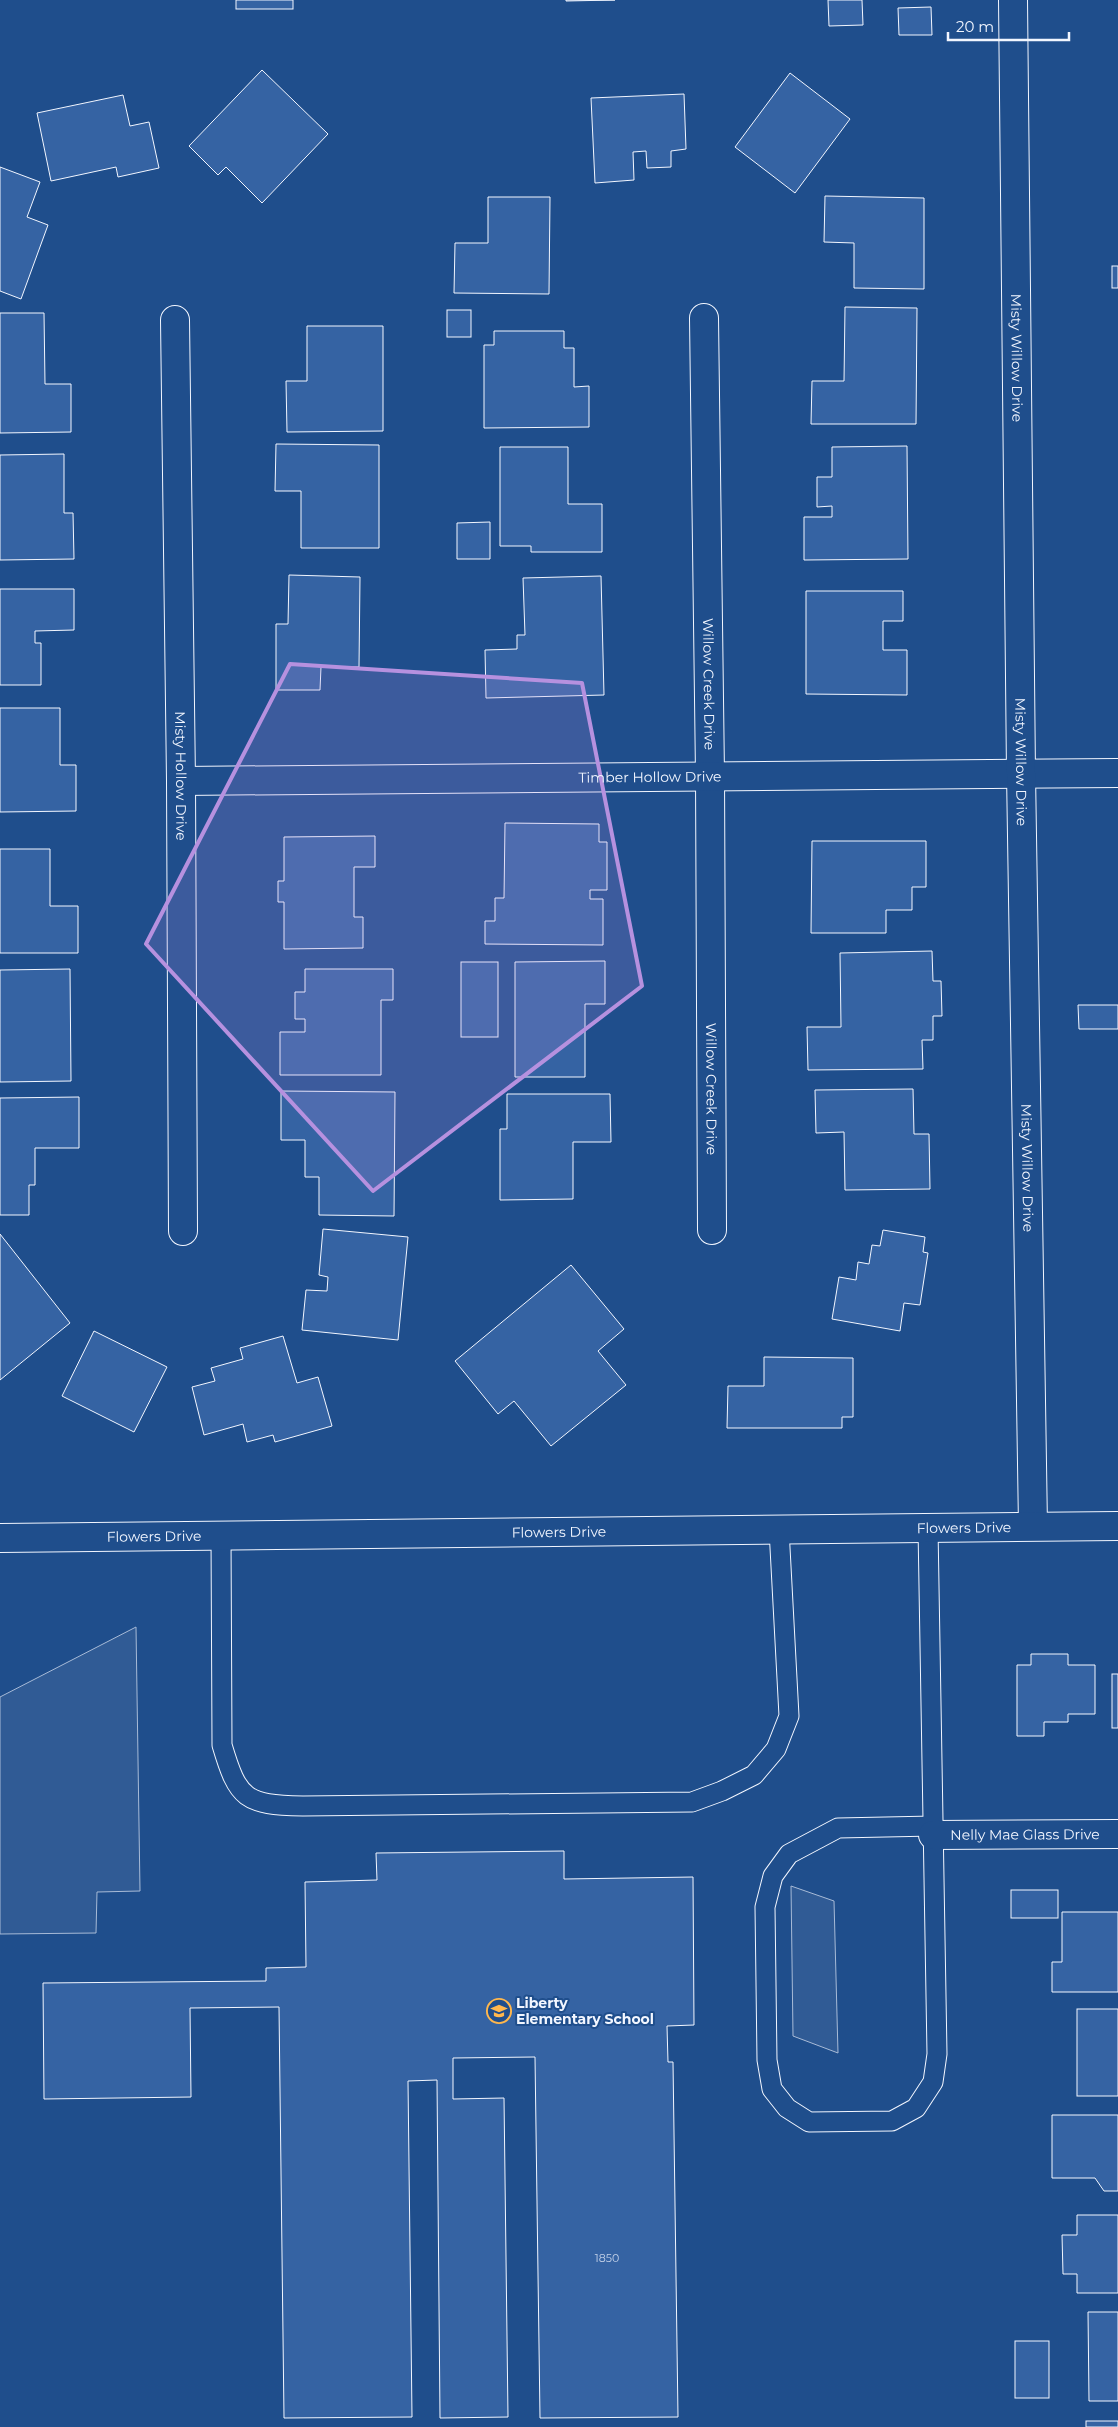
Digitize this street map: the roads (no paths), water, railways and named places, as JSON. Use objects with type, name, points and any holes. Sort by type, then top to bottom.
[{"type":"street","name":"Misty Willow Drive","points":[[1013,0],[1021,773],[1033,1526]]},
{"type":"street","name":"Willow Creek Drive","points":[[704,318],[710,775],[712,1230]]},
{"type":"street","name":"Misty Hollow Drive","points":[[175,320],[182,781],[184,1232]]},
{"type":"street","name":"Timber Hollow Drive","points":[[182,781],[1118,773]]},
{"type":"street","name":"Flowers Drive","points":[[0,1538],[1118,1526]]},
{"type":"street","name":"Nelly Mae Glass Drive","points":[[933,1831],[1118,1834]]},
{"type":"lane","points":[[928,1528],[937,2054],[932,2082],[916,2108],[892,2121],[809,2122],[787,2108],[772,2089],[767,2060],[765,1907],[773,1876],[789,1854],[838,1828],[933,1831]]},
{"type":"lane","points":[[221,1535],[222,1745],[231,1775],[246,1797],[272,1806],[692,1802],[722,1792],[754,1775],[776,1749],[789,1716],[779,1529]]},
{"type":"place","name":"Liberty Elementary School","points":[[499,2011]]}]
